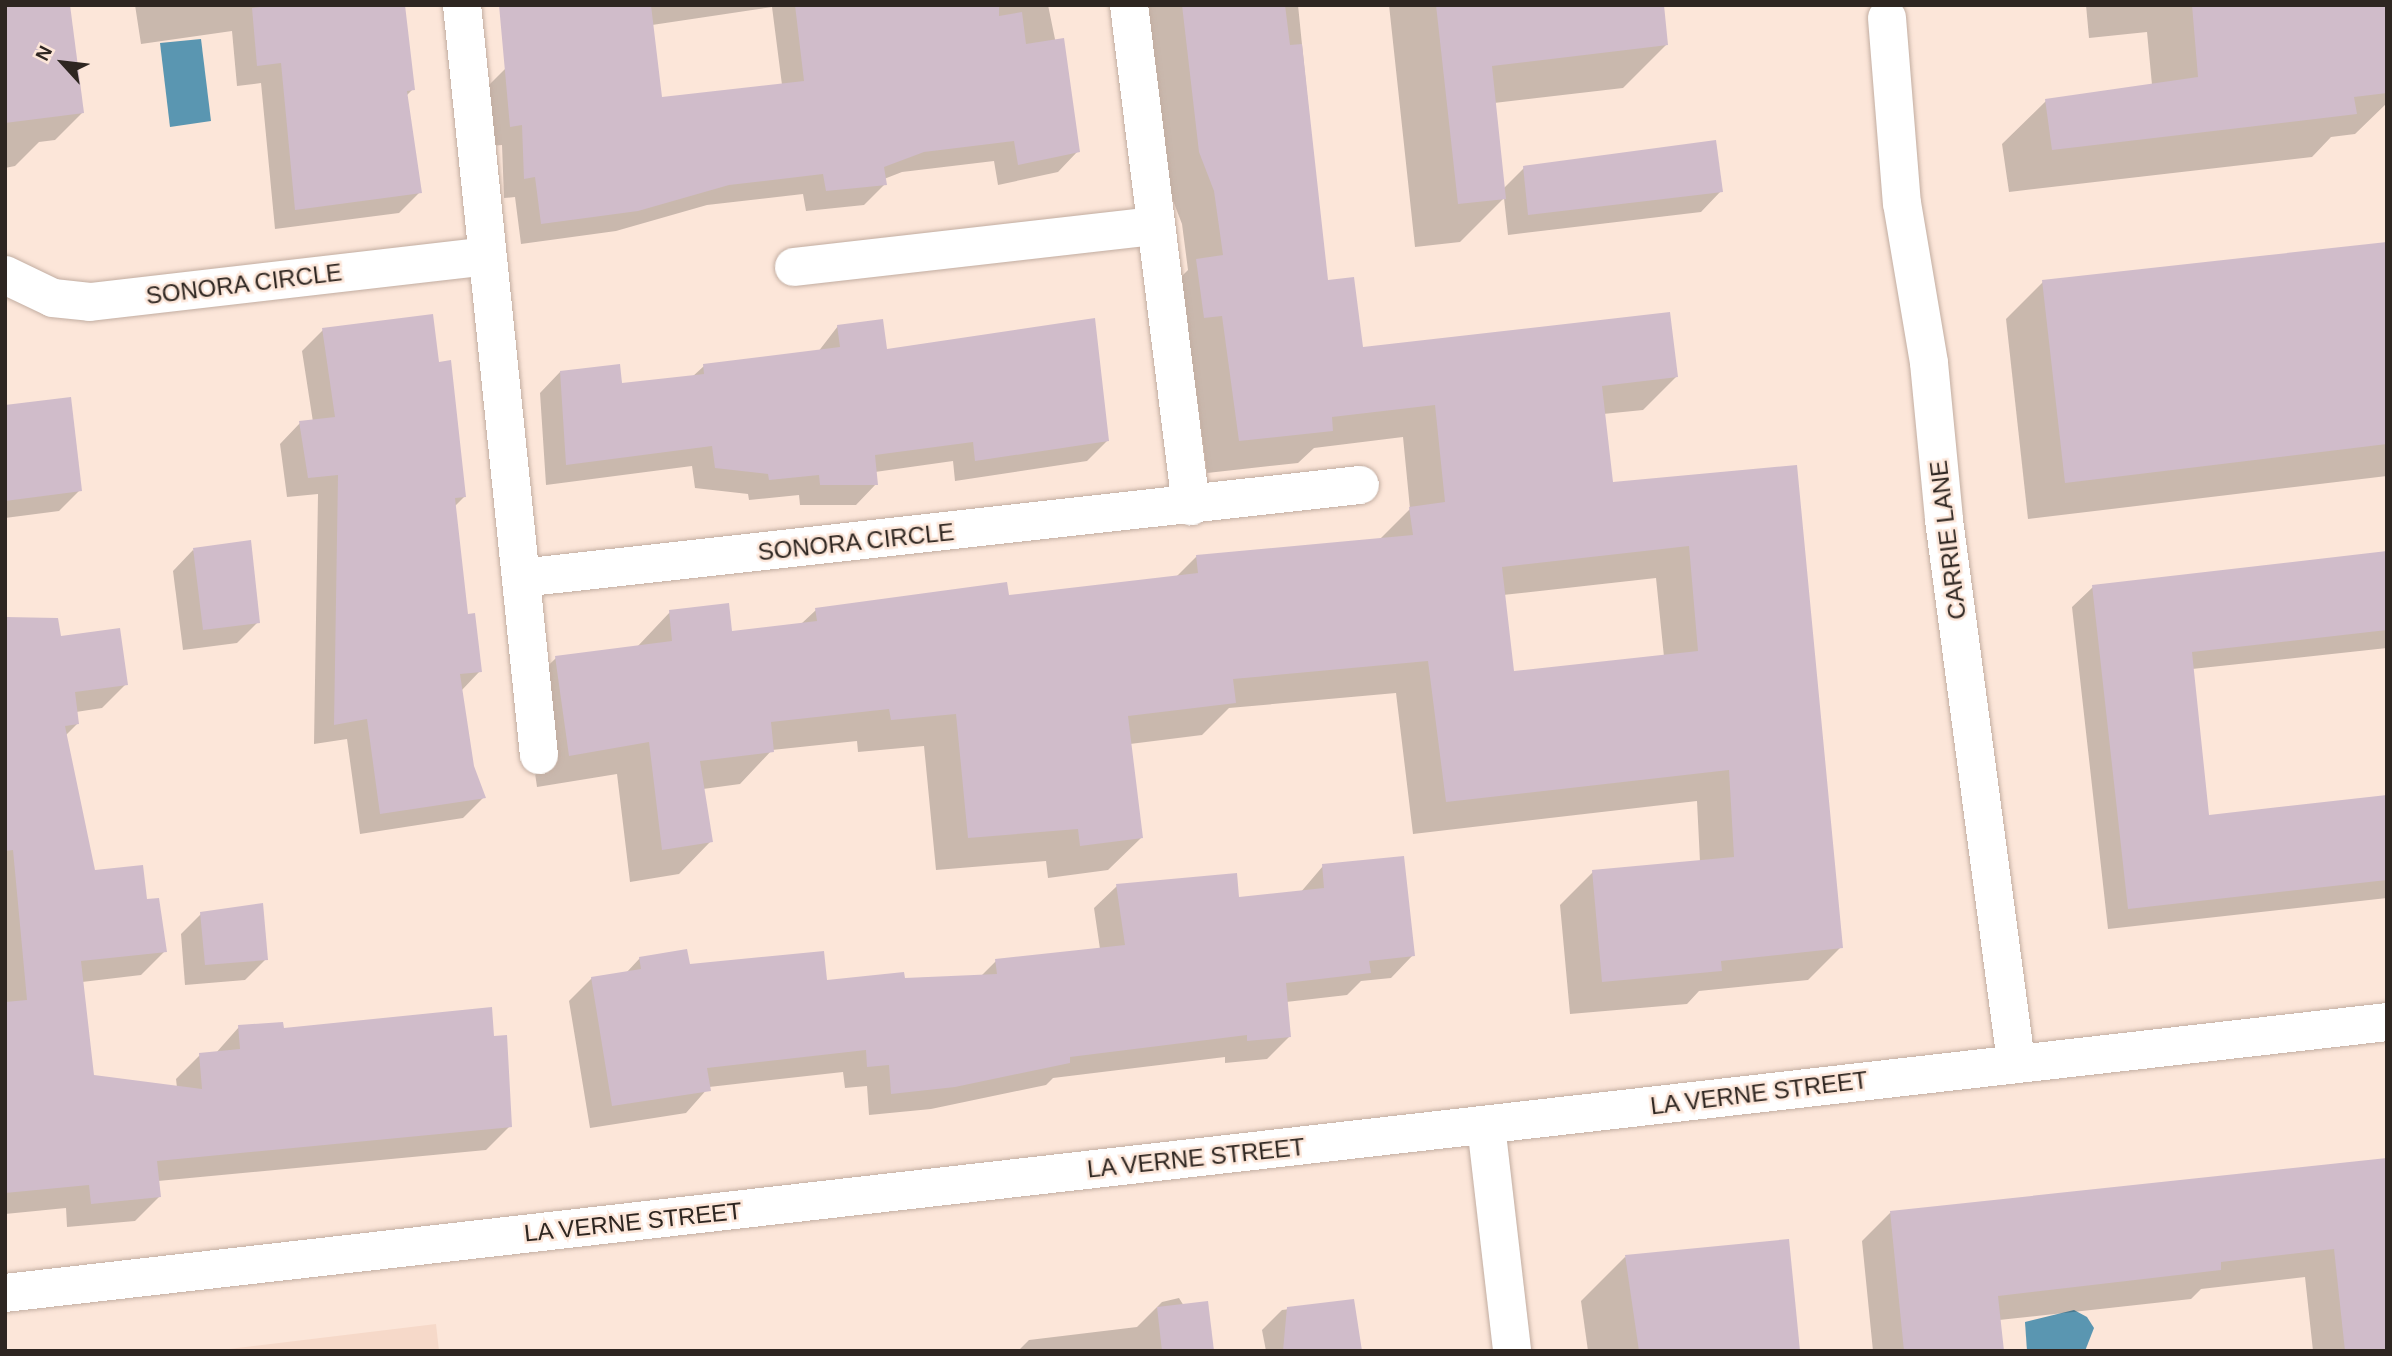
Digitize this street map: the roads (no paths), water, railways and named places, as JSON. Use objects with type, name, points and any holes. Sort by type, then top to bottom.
[{"type":"street","points":[[462,5],[539,755]]},
{"type":"street","points":[[1129,5],[1154,226],[1191,506]]},
{"type":"street","name":"CARRIE LANE","points":[[1886,18],[1902,203],[1929,363],[1944,520],[2016,1062]]},
{"type":"street","points":[[794,267],[1154,226]]},
{"type":"street","name":"SONORA CIRCLE","points":[[5,275],[53,298],[90,302],[487,256]]},
{"type":"street","name":"SONORA CIRCLE","points":[[521,578],[1191,506],[1360,485]]},
{"type":"street","name":"LA VERNE STREET","points":[[5,1293],[1486,1125],[2016,1062],[2387,1022]]},
{"type":"street","points":[[1486,1125],[1512,1351]]},
{"type":"water","points":[[201,39],[211,121],[170,127],[160,43]]},
{"type":"water","points":[[2074,1310],[2087,1317],[2094,1328],[2085,1351],[2027,1351],[2025,1322]]}]
